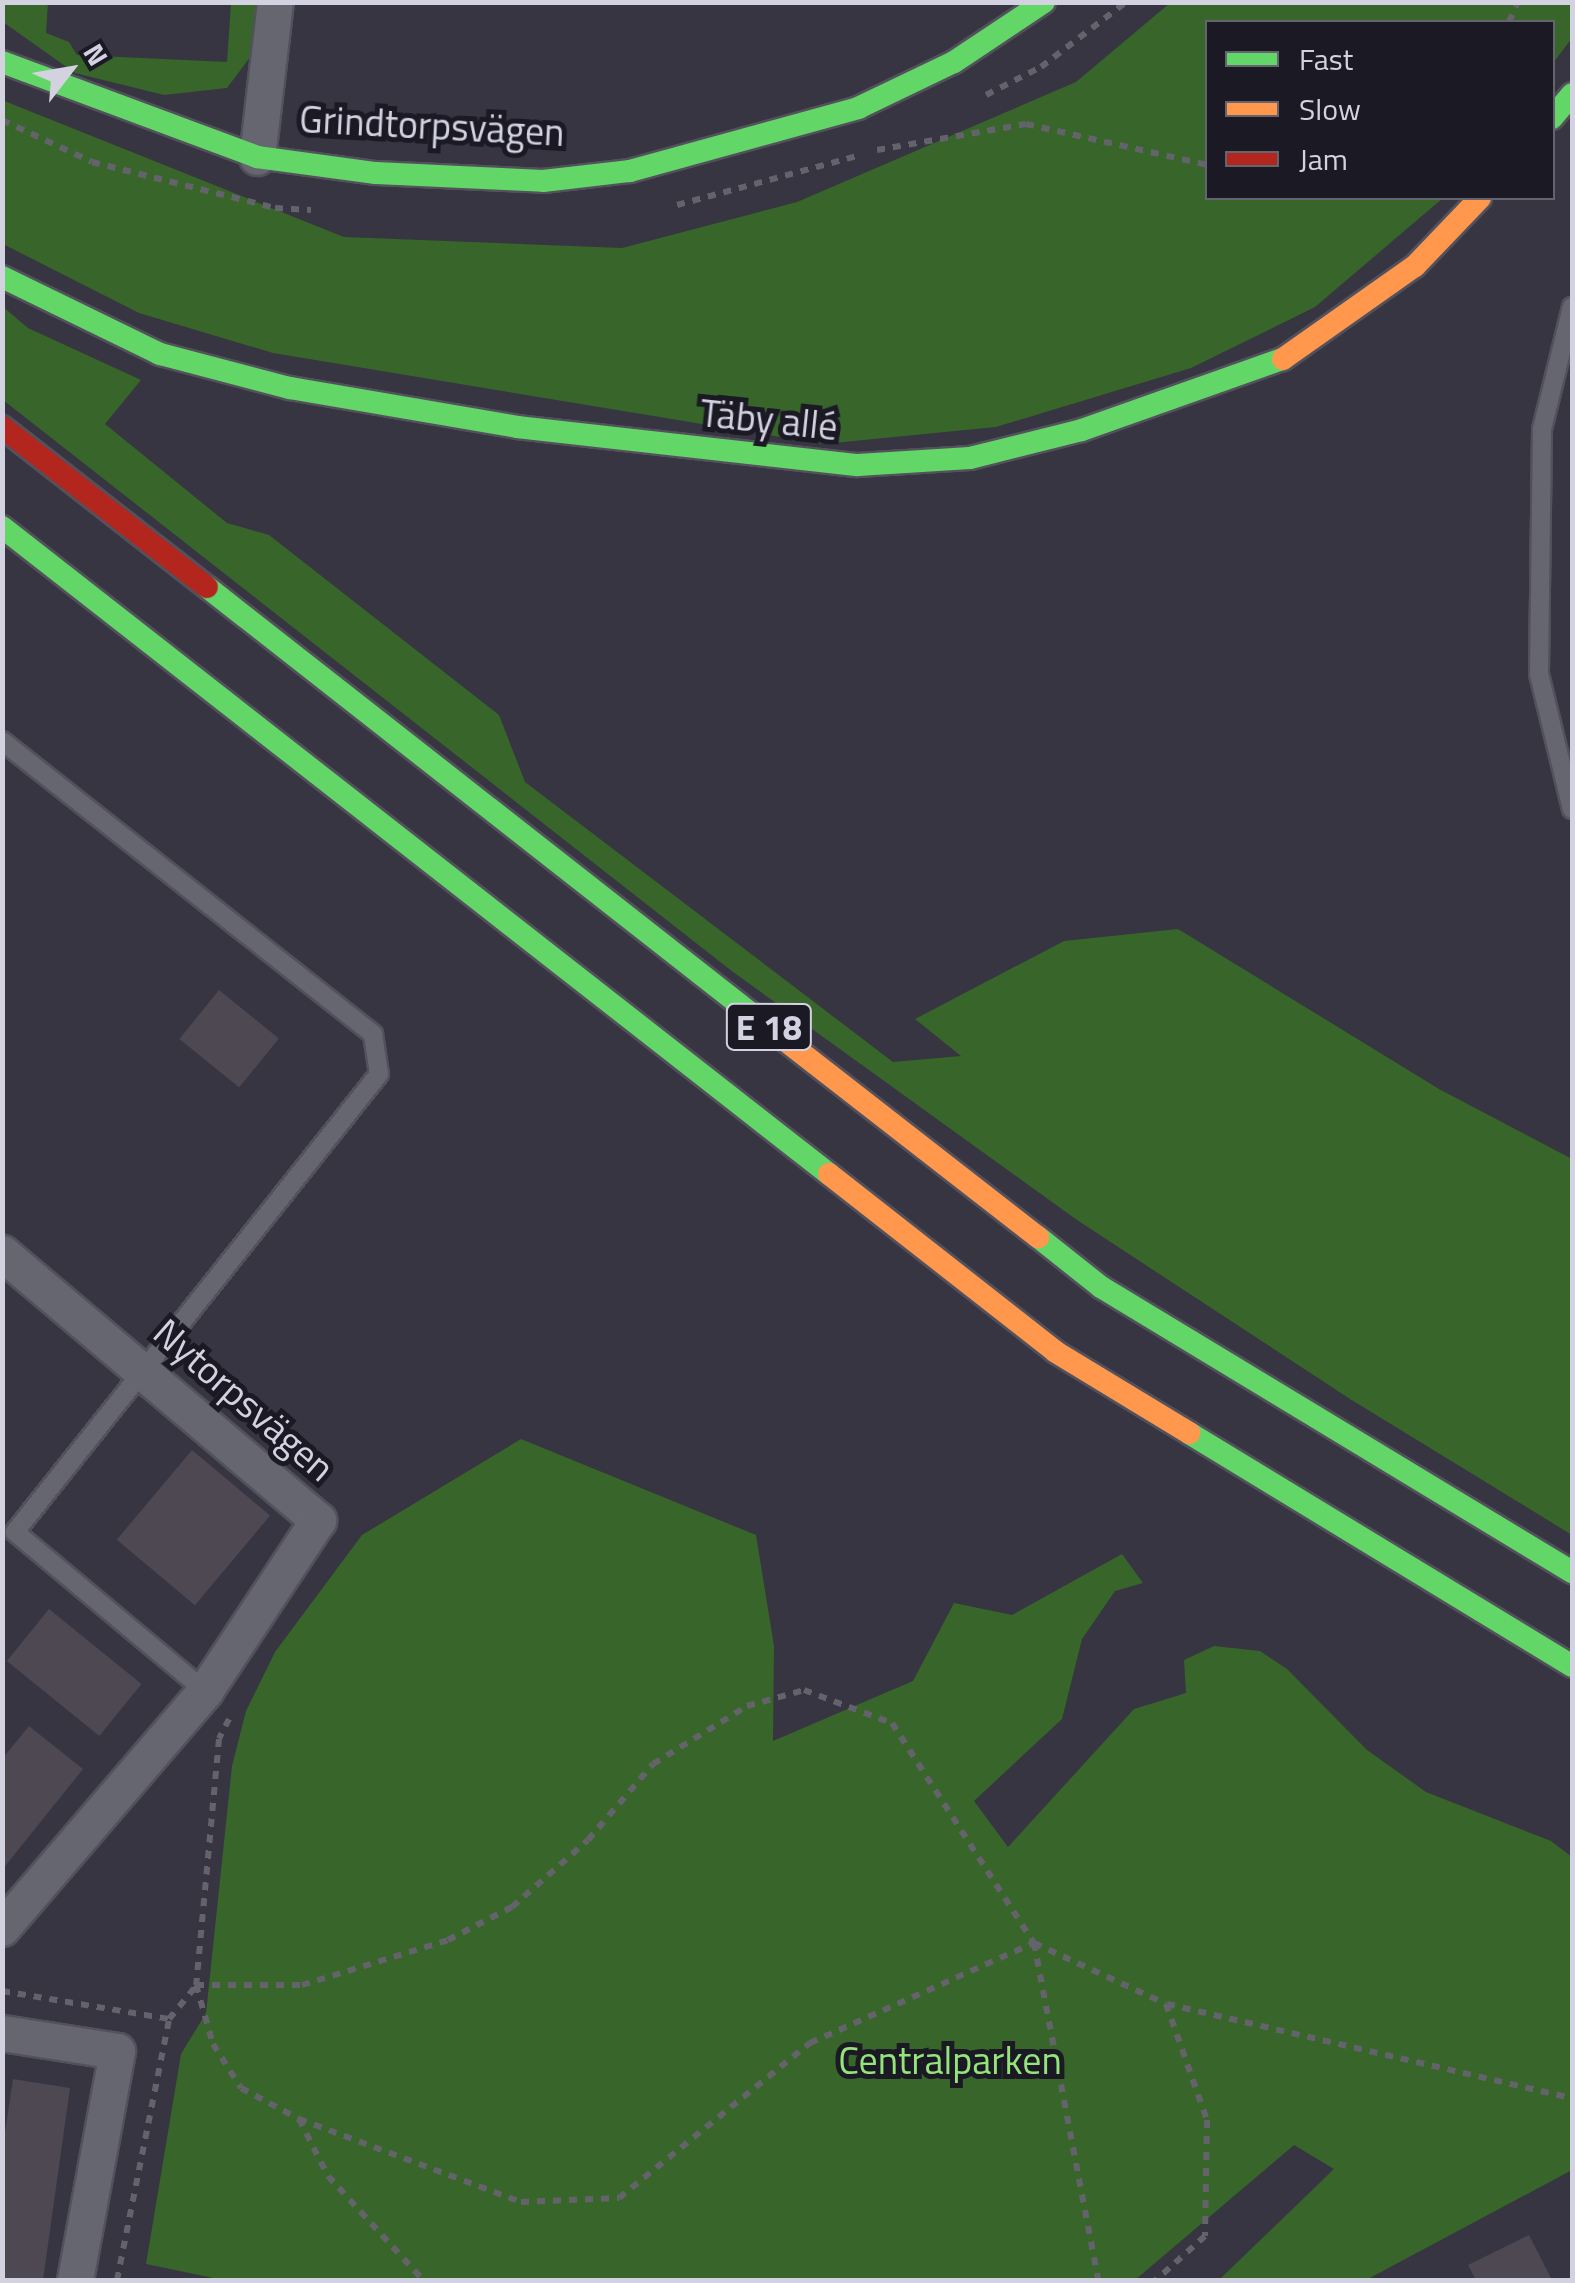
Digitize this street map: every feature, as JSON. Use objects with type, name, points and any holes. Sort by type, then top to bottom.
[{"type":"main road","name":"Grindtorpsvägen","points":[[2,62],[110,108],[257,157],[376,173],[543,181],[630,171],[858,108],[954,62],[1044,2]]},
{"type":"main road","points":[[1555,114],[1572,94]]},
{"type":"main road","name":"Täby allé","points":[[2,277],[69,315],[160,354],[290,388],[517,427],[858,465],[988,454],[1082,430],[1279,362],[1415,266],[1478,200]]},
{"type":"main road","name":"E 18","points":[[2,427],[1101,1287],[1572,1572]]},
{"type":"main road","name":"E 18","points":[[2,527],[1056,1352],[1572,1666]]},
{"type":"street","name":"Grindtorpsvägen","points":[[257,157],[275,2]]},
{"type":"street","name":"Nytorpsvägen","points":[[2,1253],[318,1520],[220,1699]]},
{"type":"street","points":[[2,1928],[220,1699]]},
{"type":"street","points":[[2,2033],[117,2051],[75,2280]]},
{"type":"lane","points":[[1572,307],[1542,429],[1539,674],[1572,809]]},
{"type":"lane","points":[[2,742],[373,1034],[379,1074],[15,1532],[220,1699]]},
{"type":"path","points":[[877,150],[1026,124],[1205,164]]},
{"type":"path","points":[[117,2280],[168,2019],[196,1985],[302,1984],[448,1940],[512,1907],[588,1840],[652,1764],[747,1706],[804,1690],[892,1723],[1034,1943],[1098,2280]]},
{"type":"path","points":[[220,1699],[196,1985],[213,2044],[241,2088],[299,2119],[521,2202],[619,2198],[810,2043],[1034,1943],[1166,2004],[1572,2098]]},
{"type":"path","points":[[2,1991],[168,2019]]},
{"type":"path","points":[[1156,2280],[1206,2236],[1207,2120],[1166,2004]]},
{"type":"path","points":[[299,2119],[328,2176],[422,2280]]},
{"type":"green space","points":[[3,3],[48,3],[46,33],[69,42],[77,55],[227,62],[231,3],[257,3],[251,56],[227,88],[164,95],[75,73],[3,22]]},
{"type":"green space","points":[[1170,3],[1572,3],[1572,38],[1555,60],[1555,20],[1205,20],[1205,200],[1441,200],[1315,307],[1191,368],[996,427],[823,444],[273,353],[139,313],[3,244],[2,100],[344,237],[622,248],[797,202],[1076,82]]},
{"type":"green space","points":[[2,306],[28,328],[141,380],[105,424],[227,523],[269,535],[499,715],[525,782],[893,1062],[961,1056],[915,1019],[1064,941],[1178,929],[1439,1089],[1572,1159],[1572,1535],[1350,1399],[1077,1220],[733,972],[3,400]]},
{"type":"green space","name":"Centralparken","points":[[521,1439],[756,1535],[774,1646],[773,1741],[913,1681],[954,1603],[1012,1615],[1122,1554],[1143,1583],[1115,1591],[1082,1639],[1062,1719],[974,1801],[1008,1847],[1134,1709],[1186,1693],[1184,1660],[1214,1646],[1260,1651],[1287,1669],[1367,1750],[1426,1792],[1551,1841],[1572,1857],[1572,2170],[1366,2280],[1219,2280],[1334,2169],[1294,2145],[1135,2280],[223,2280],[146,2264],[181,2054],[206,2013],[232,1766],[246,1711],[275,1652],[362,1535]]},
{"type":"building","points":[[219,990],[279,1038],[239,1087],[179,1039]]},
{"type":"building","points":[[192,1450],[270,1516],[195,1605],[117,1540]]},
{"type":"building","points":[[49,1609],[141,1684],[99,1736],[7,1661]]},
{"type":"building","points":[[29,1726],[83,1769],[2,1870],[2,1759]]},
{"type":"building","points":[[13,2079],[70,2088],[43,2280],[2,2280],[2,2152]]},
{"type":"building","points":[[1529,2235],[1552,2280],[1476,2280],[1468,2265]]},
{"type":"traffic: fast","points":[[2,62],[257,157],[376,173],[543,181],[630,171],[858,108],[954,62],[1044,2]]},
{"type":"traffic: fast","points":[[1555,114],[1572,94]]},
{"type":"traffic: fast","points":[[2,277],[160,354],[290,388],[517,427],[858,465],[970,458],[1082,430],[1283,359]]},
{"type":"traffic: fast","points":[[2,527],[829,1174]]},
{"type":"traffic: fast","points":[[207,587],[777,1034]]},
{"type":"traffic: fast","points":[[1038,1237],[1101,1287],[1572,1572]]},
{"type":"traffic: fast","points":[[1189,1433],[1572,1666]]},
{"type":"traffic: slow","points":[[1283,359],[1415,266],[1478,200]]},
{"type":"traffic: slow","points":[[777,1034],[1038,1237]]},
{"type":"traffic: slow","points":[[829,1174],[1056,1352],[1189,1433]]},
{"type":"traffic: jam","points":[[2,427],[207,587]]}]
